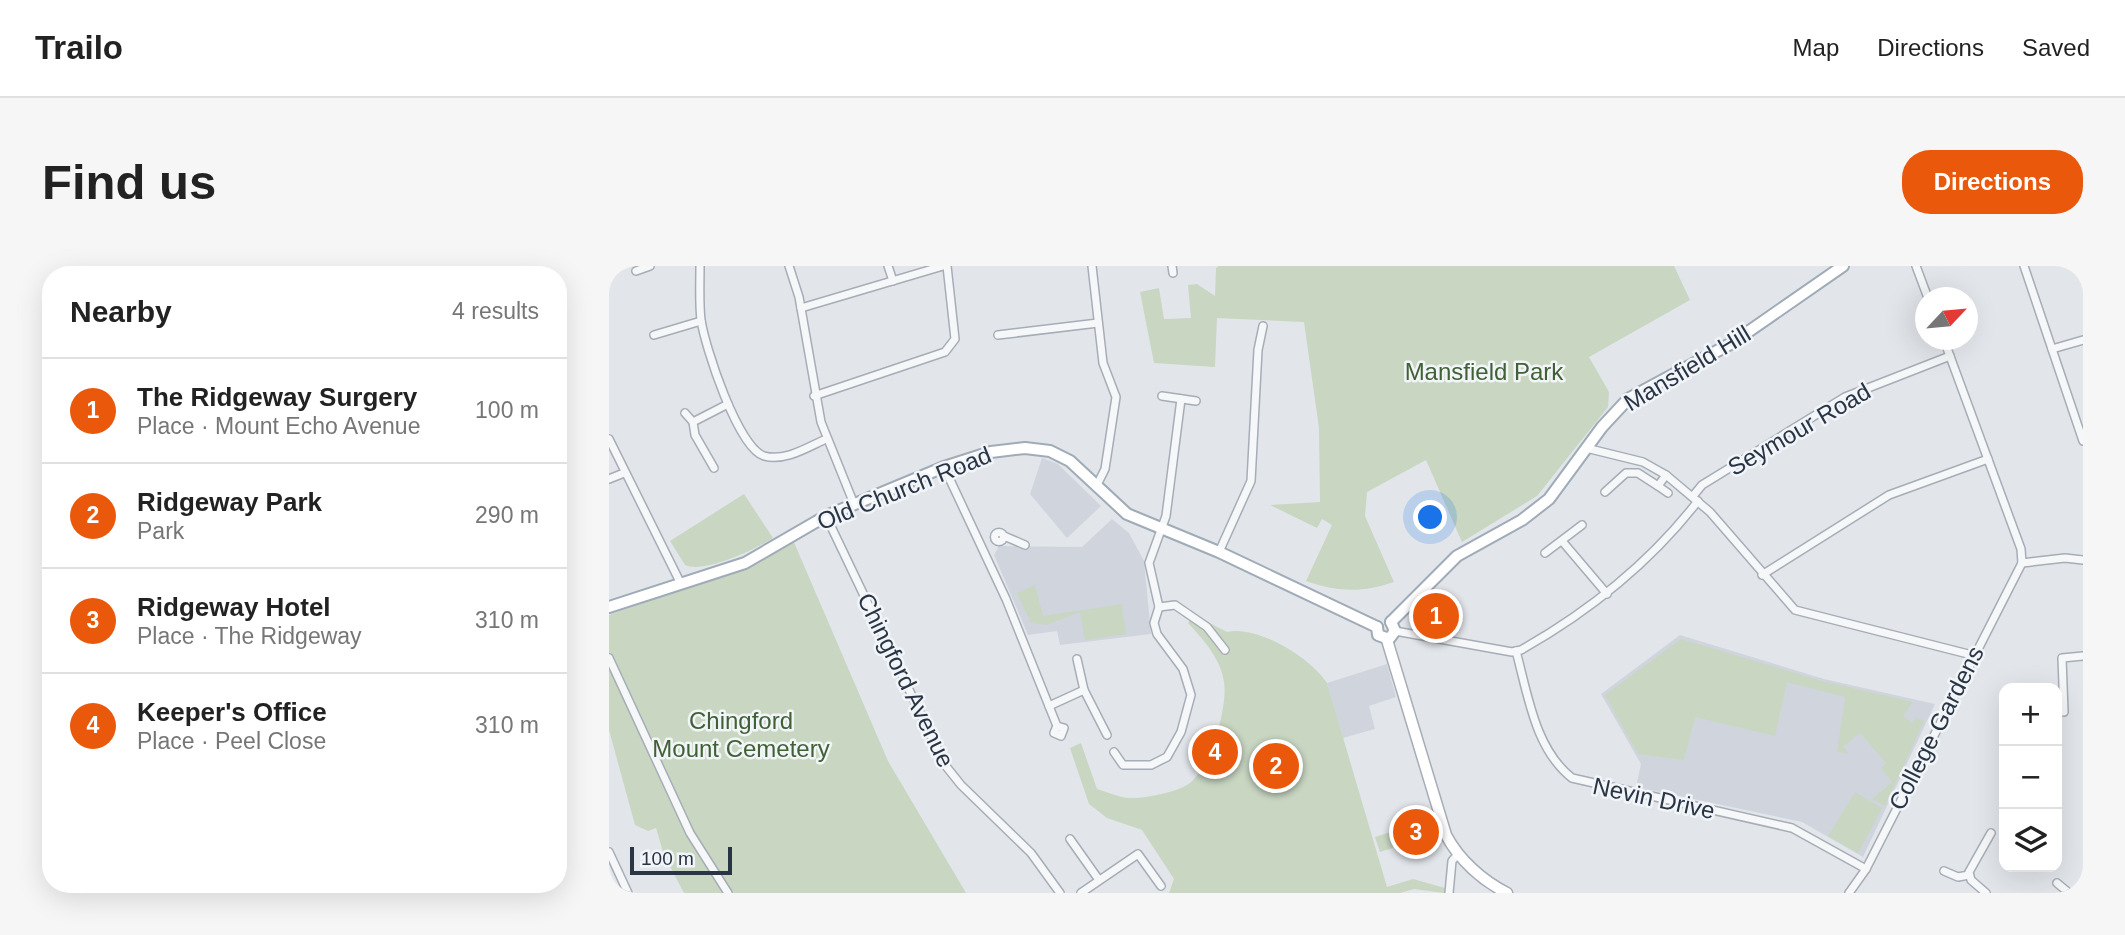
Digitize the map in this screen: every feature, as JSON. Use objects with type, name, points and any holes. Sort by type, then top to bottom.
[{"type":"main road","name":"Mansfield Hill","points":[[1391,631],[1457,556],[1541,506],[1557,490],[1586,449],[1628,399],[1732,343],[1843,266]]},
{"type":"main road","name":"Old Church Road","points":[[609,607],[753,559],[827,516],[944,467],[997,451],[1034,448],[1050,451],[1070,461],[1127,514],[1219,552],[1377,627],[1382,622],[1391,631]]},
{"type":"main road","points":[[1391,631],[1441,824],[1458,854],[1490,883],[1507,893]]},
{"type":"street","points":[[636,271],[650,266]]},
{"type":"street","points":[[700,266],[701,321],[728,404],[751,445],[765,456],[782,457],[826,439]]},
{"type":"street","points":[[789,266],[801,309],[814,396],[826,439],[854,504]]},
{"type":"street","points":[[888,266],[893,281]]},
{"type":"street","points":[[801,309],[945,266],[955,339],[949,349],[814,396]]},
{"type":"street","points":[[1092,266],[1103,363],[1117,397],[1104,474],[1095,487]]},
{"type":"street","points":[[1916,266],[1924,287]]},
{"type":"street","points":[[2024,266],[2083,441]]},
{"type":"street","points":[[654,335],[701,321]]},
{"type":"street","points":[[999,335],[1098,323]]},
{"type":"street","points":[[1219,552],[1251,481],[1258,350],[1263,326]]},
{"type":"street","points":[[2052,349],[2083,340]]},
{"type":"street","points":[[1948,350],[2021,549],[2022,563],[2065,558],[2083,560]]},
{"type":"street","name":"Seymour Road","points":[[1516,651],[1582,614],[1607,594],[1663,544],[1702,485],[1845,397],[1950,356]]},
{"type":"street","points":[[1162,396],[1196,401]]},
{"type":"street","points":[[1114,752],[1123,765],[1151,765],[1167,757],[1181,732],[1190,687],[1183,668],[1157,634],[1154,622],[1159,607],[1149,563],[1162,528],[1181,399]]},
{"type":"street","points":[[693,422],[728,404]]},
{"type":"street","points":[[685,413],[693,422],[695,435],[714,468]]},
{"type":"street","points":[[609,439],[681,584]]},
{"type":"street","points":[[1586,449],[1643,462],[1666,475],[1695,498],[1797,611],[1972,655]]},
{"type":"street","points":[[1762,575],[1889,495],[1988,459]]},
{"type":"street","points":[[944,467],[1006,599],[1057,726]]},
{"type":"street","points":[[1605,492],[1622,475],[1631,472],[1668,493]]},
{"type":"street","points":[[609,479],[624,473]]},
{"type":"street","points":[[1658,486],[1666,475]]},
{"type":"street","name":"Chingford Avenue","points":[[827,516],[946,765],[961,785],[1031,853],[1060,893]]},
{"type":"street","points":[[1545,553],[1582,526]]},
{"type":"street","points":[[979,542],[995,538],[999,542],[1004,536],[1025,545]]},
{"type":"street","points":[[1562,541],[1607,594]]},
{"type":"street","name":"College Gardens","points":[[1849,893],[1865,869],[1972,655],[2022,563]]},
{"type":"street","points":[[1159,607],[1175,605],[1207,628],[1225,650]]},
{"type":"street","points":[[1391,631],[1516,651]]},
{"type":"street","name":"Nevin Drive","points":[[1516,651],[1545,746],[1558,765],[1572,778],[1675,804],[1792,828],[1865,869]]},
{"type":"street","points":[[2064,712],[2062,657],[2083,656]]},
{"type":"street","points":[[609,659],[690,833],[728,893]]},
{"type":"street","points":[[1077,659],[1084,690],[1108,735]]},
{"type":"street","points":[[1049,706],[1084,690]]},
{"type":"street","points":[[1969,875],[1973,861],[1991,833]]},
{"type":"street","points":[[1070,839],[1099,880]]},
{"type":"street","points":[[609,852],[628,893]]},
{"type":"street","points":[[1080,893],[1138,853],[1161,886]]},
{"type":"street","points":[[1449,893],[1452,862],[1458,854]]},
{"type":"street","points":[[1944,871],[1958,877],[1969,875]]},
{"type":"street","points":[[1969,875],[1986,893]]},
{"type":"street","points":[[2057,883],[2069,893]]},
{"type":"shaded area","points":[[1042,458],[1058,464],[1101,506],[1067,538],[1030,494]]},
{"type":"shaded area","points":[[1112,519],[1129,533],[1144,561],[1151,634],[1060,645],[1057,631],[1028,635],[994,555],[999,546],[1082,547]]},
{"type":"shaded area","points":[[1680,635],[1824,679],[1935,704],[1863,857],[1802,822],[1636,787],[1641,764],[1601,694]]},
{"type":"shaded area","points":[[1387,664],[1396,697],[1369,706],[1375,729],[1343,738],[1327,683]]},
{"type":"green space","name":"Mansfield Park","points":[[1674,266],[1690,300],[1589,357],[1609,392],[1608,407],[1537,496],[1462,542],[1426,460],[1367,492],[1365,516],[1394,582],[1371,588],[1339,589],[1306,581],[1332,525],[1322,519],[1317,528],[1270,505],[1320,502],[1319,428],[1304,322],[1217,318],[1215,367],[1154,363],[1140,292],[1159,288],[1164,319],[1191,318],[1188,285],[1197,284],[1215,296],[1216,268]]},
{"type":"green space","points":[[744,494],[773,538],[743,554],[717,563],[694,567],[685,565],[670,541]]},
{"type":"green space","name":"Chingford Mount Cemetery","points":[[793,540],[888,761],[966,893],[684,893],[664,855],[656,828],[648,831],[635,825],[609,730],[609,615],[759,563]]},
{"type":"green space","points":[[1035,585],[1043,616],[1122,604],[1126,634],[1085,640],[1080,612],[1046,625],[1031,623],[1017,593]]},
{"type":"green space","points":[[1194,615],[1227,632],[1253,633],[1267,638],[1296,654],[1319,673],[1327,683],[1387,887],[1413,879],[1445,888],[1444,893],[1414,889],[1400,893],[1169,893],[1174,879],[1142,830],[1107,818],[1089,804],[1070,748],[1081,743],[1097,789],[1116,796],[1152,796],[1179,789],[1191,782],[1205,763],[1217,735],[1225,693],[1222,674],[1215,657],[1188,623]]},
{"type":"green space","points":[[1681,639],[1822,681],[1913,702],[1903,716],[1913,723],[1915,718],[1924,721],[1885,806],[1872,799],[1892,782],[1881,768],[1886,763],[1860,733],[1843,747],[1849,754],[1837,752],[1845,697],[1787,682],[1775,736],[1695,717],[1684,760],[1638,754],[1605,695]]},
{"type":"green space","points":[[1855,792],[1882,808],[1858,853],[1828,836]]},
{"type":"green space","points":[[1400,829],[1403,836],[1396,839],[1399,846],[1380,852],[1375,837]]},
{"type":"place","name":"The Ridgeway Surgery","points":[[1436,616]]},
{"type":"place","name":"Keeper's Office","points":[[1215,752]]},
{"type":"place","name":"Ridgeway Park","points":[[1276,766]]},
{"type":"place","name":"Ridgeway Hotel","points":[[1416,832]]}]
